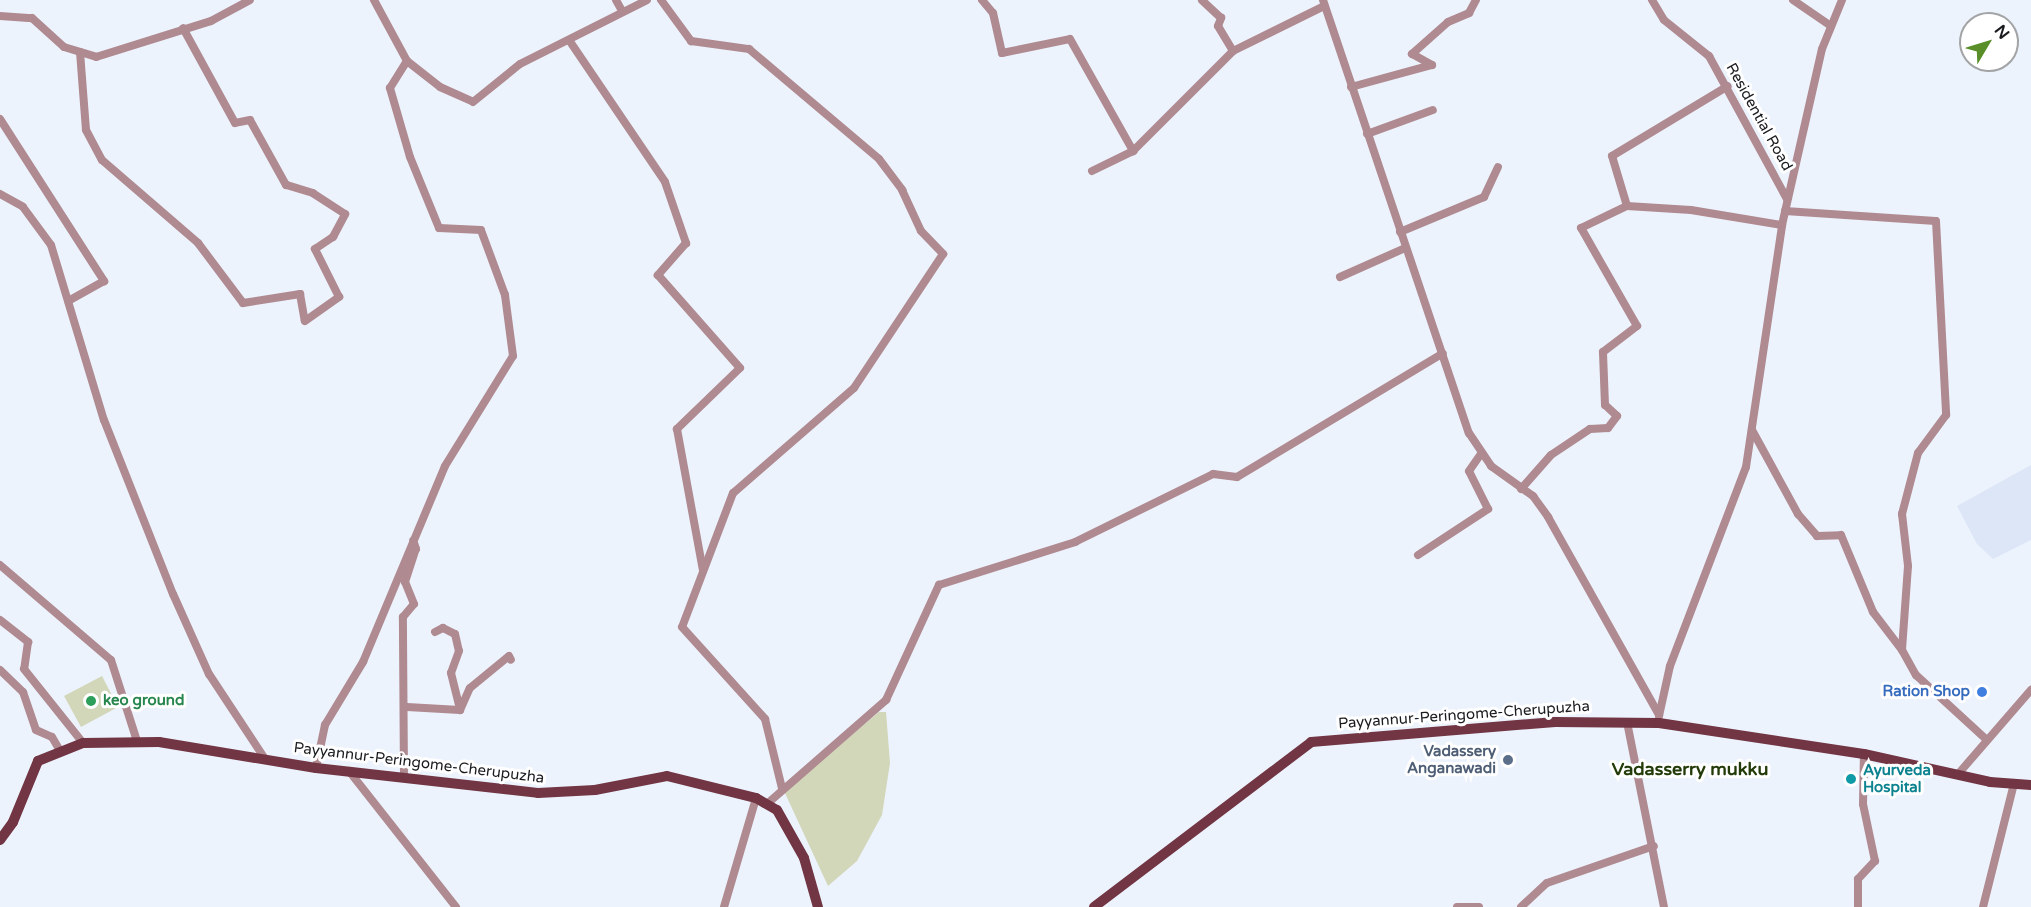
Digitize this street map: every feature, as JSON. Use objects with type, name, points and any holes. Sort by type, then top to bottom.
[{"type":"main road","name":"Payyannur-Peringome-Cherupuzha","points":[[1094,907],[1311,742],[1555,722],[1627,722],[1659,719],[1864,754],[2014,784],[2031,784]]},
{"type":"main road","name":"Payyannur-Peringome-Cherupuzha","points":[[0,840],[14,822],[30,771],[59,749],[83,743],[136,741],[316,768],[561,793],[667,776],[768,803]]},
{"type":"main road","points":[[768,803],[796,842],[818,907]]},
{"type":"street","points":[[0,16],[32,18],[64,46],[96,57],[183,28],[250,0]]},
{"type":"street","points":[[374,0],[407,61],[440,87],[473,102],[509,71],[646,0]]},
{"type":"street","points":[[616,0],[622,11]]},
{"type":"street","points":[[661,0],[691,41],[750,49],[879,159],[902,190],[921,231],[943,254],[854,388],[733,493],[682,627],[765,719],[782,788]]},
{"type":"street","points":[[982,0],[993,13],[1002,53],[1070,39],[1133,151]]},
{"type":"street","points":[[1202,0],[1221,18],[1218,26],[1233,51]]},
{"type":"street","points":[[1352,87],[1432,65],[1412,54],[1448,22],[1469,13],[1476,0]]},
{"type":"street","name":"Residential Road","points":[[1652,0],[1664,20],[1709,56],[1728,86],[1787,200]]},
{"type":"street","points":[[1793,0],[1832,26]]},
{"type":"street","points":[[1659,719],[1670,666],[1746,467],[1787,200],[1832,26],[1842,0]]},
{"type":"street","points":[[1092,171],[1133,151],[1233,51],[1324,3],[1405,248],[1481,454],[1521,489],[1548,517],[1659,719]]},
{"type":"street","points":[[80,52],[86,130],[102,160],[198,243],[243,303],[300,294],[306,321],[339,297],[315,249],[333,237],[345,214],[313,193],[286,185],[250,120],[235,123],[183,28]]},
{"type":"street","points":[[569,40],[665,182],[686,243],[658,274],[740,368],[677,429],[703,572]]},
{"type":"street","points":[[316,768],[325,725],[363,662],[412,540],[445,466],[513,356],[505,295],[481,230],[440,228],[410,156],[390,88],[407,61]]},
{"type":"street","points":[[1627,206],[1612,156],[1728,86]]},
{"type":"street","points":[[1367,134],[1433,110]]},
{"type":"street","points":[[0,119],[104,281],[68,301]]},
{"type":"street","points":[[1400,232],[1484,197],[1498,167]]},
{"type":"street","points":[[0,194],[23,207],[51,245],[104,420],[173,594],[209,674],[265,759]]},
{"type":"street","points":[[1521,489],[1551,454],[1590,429],[1608,428],[1617,416],[1605,405],[1603,352],[1637,326],[1581,228],[1627,206],[1690,210],[1782,225]]},
{"type":"street","points":[[1785,211],[1936,221],[1946,415],[1918,453],[1902,514],[1908,566],[1902,650]]},
{"type":"street","points":[[1340,277],[1405,248]]},
{"type":"street","points":[[768,803],[782,788],[885,700],[939,585],[1075,542],[1213,474],[1237,477],[1443,353]]},
{"type":"street","points":[[1752,430],[1798,514],[1817,536],[1841,535],[1865,598],[1885,634],[1902,650],[1916,675],[1987,740]]},
{"type":"street","points":[[1418,555],[1488,509],[1469,471],[1481,454]]},
{"type":"street","points":[[404,778],[407,707],[403,617],[414,604],[405,582],[416,549],[412,540]]},
{"type":"street","points":[[0,565],[111,660],[136,741]]},
{"type":"street","points":[[0,620],[28,642],[24,669],[83,743]]},
{"type":"street","points":[[435,632],[443,628],[455,634],[459,651],[451,673],[460,710]]},
{"type":"street","points":[[460,710],[470,688],[509,656],[512,660]]},
{"type":"street","points":[[0,670],[23,692],[36,730],[52,737],[59,749]]},
{"type":"street","points":[[1959,773],[2031,690]]},
{"type":"street","points":[[407,707],[460,710]]},
{"type":"street","points":[[1627,722],[1654,846],[1664,907]]},
{"type":"street","points":[[1858,907],[1858,879],[1875,861],[1863,804],[1864,754]]},
{"type":"street","points":[[349,771],[456,907]]},
{"type":"street","points":[[1983,907],[2014,784]]},
{"type":"street","points":[[724,907],[756,798]]},
{"type":"street","points":[[1521,907],[1547,883],[1654,846]]},
{"type":"street","points":[[1457,907],[1479,907]]},
{"type":"shaded area","points":[[2031,465],[2031,540],[1993,559],[1977,544],[1957,506]]},
{"type":"green space","name":"keo ground","points":[[102,676],[118,707],[81,727],[64,696]]},
{"type":"green space","points":[[879,712],[886,712],[890,763],[882,815],[857,861],[828,886],[784,791]]},
{"type":"place","name":"Ration Shop","points":[[1982,692]]},
{"type":"place","name":"keo ground","points":[[91,701]]},
{"type":"place","name":"Vadassery Anganawadi","points":[[1508,760]]},
{"type":"place","name":"Ayurveda Hospital","points":[[1851,779]]},
{"type":"district","name":"Vadasserry mukku","points":[[1690,769]]}]
